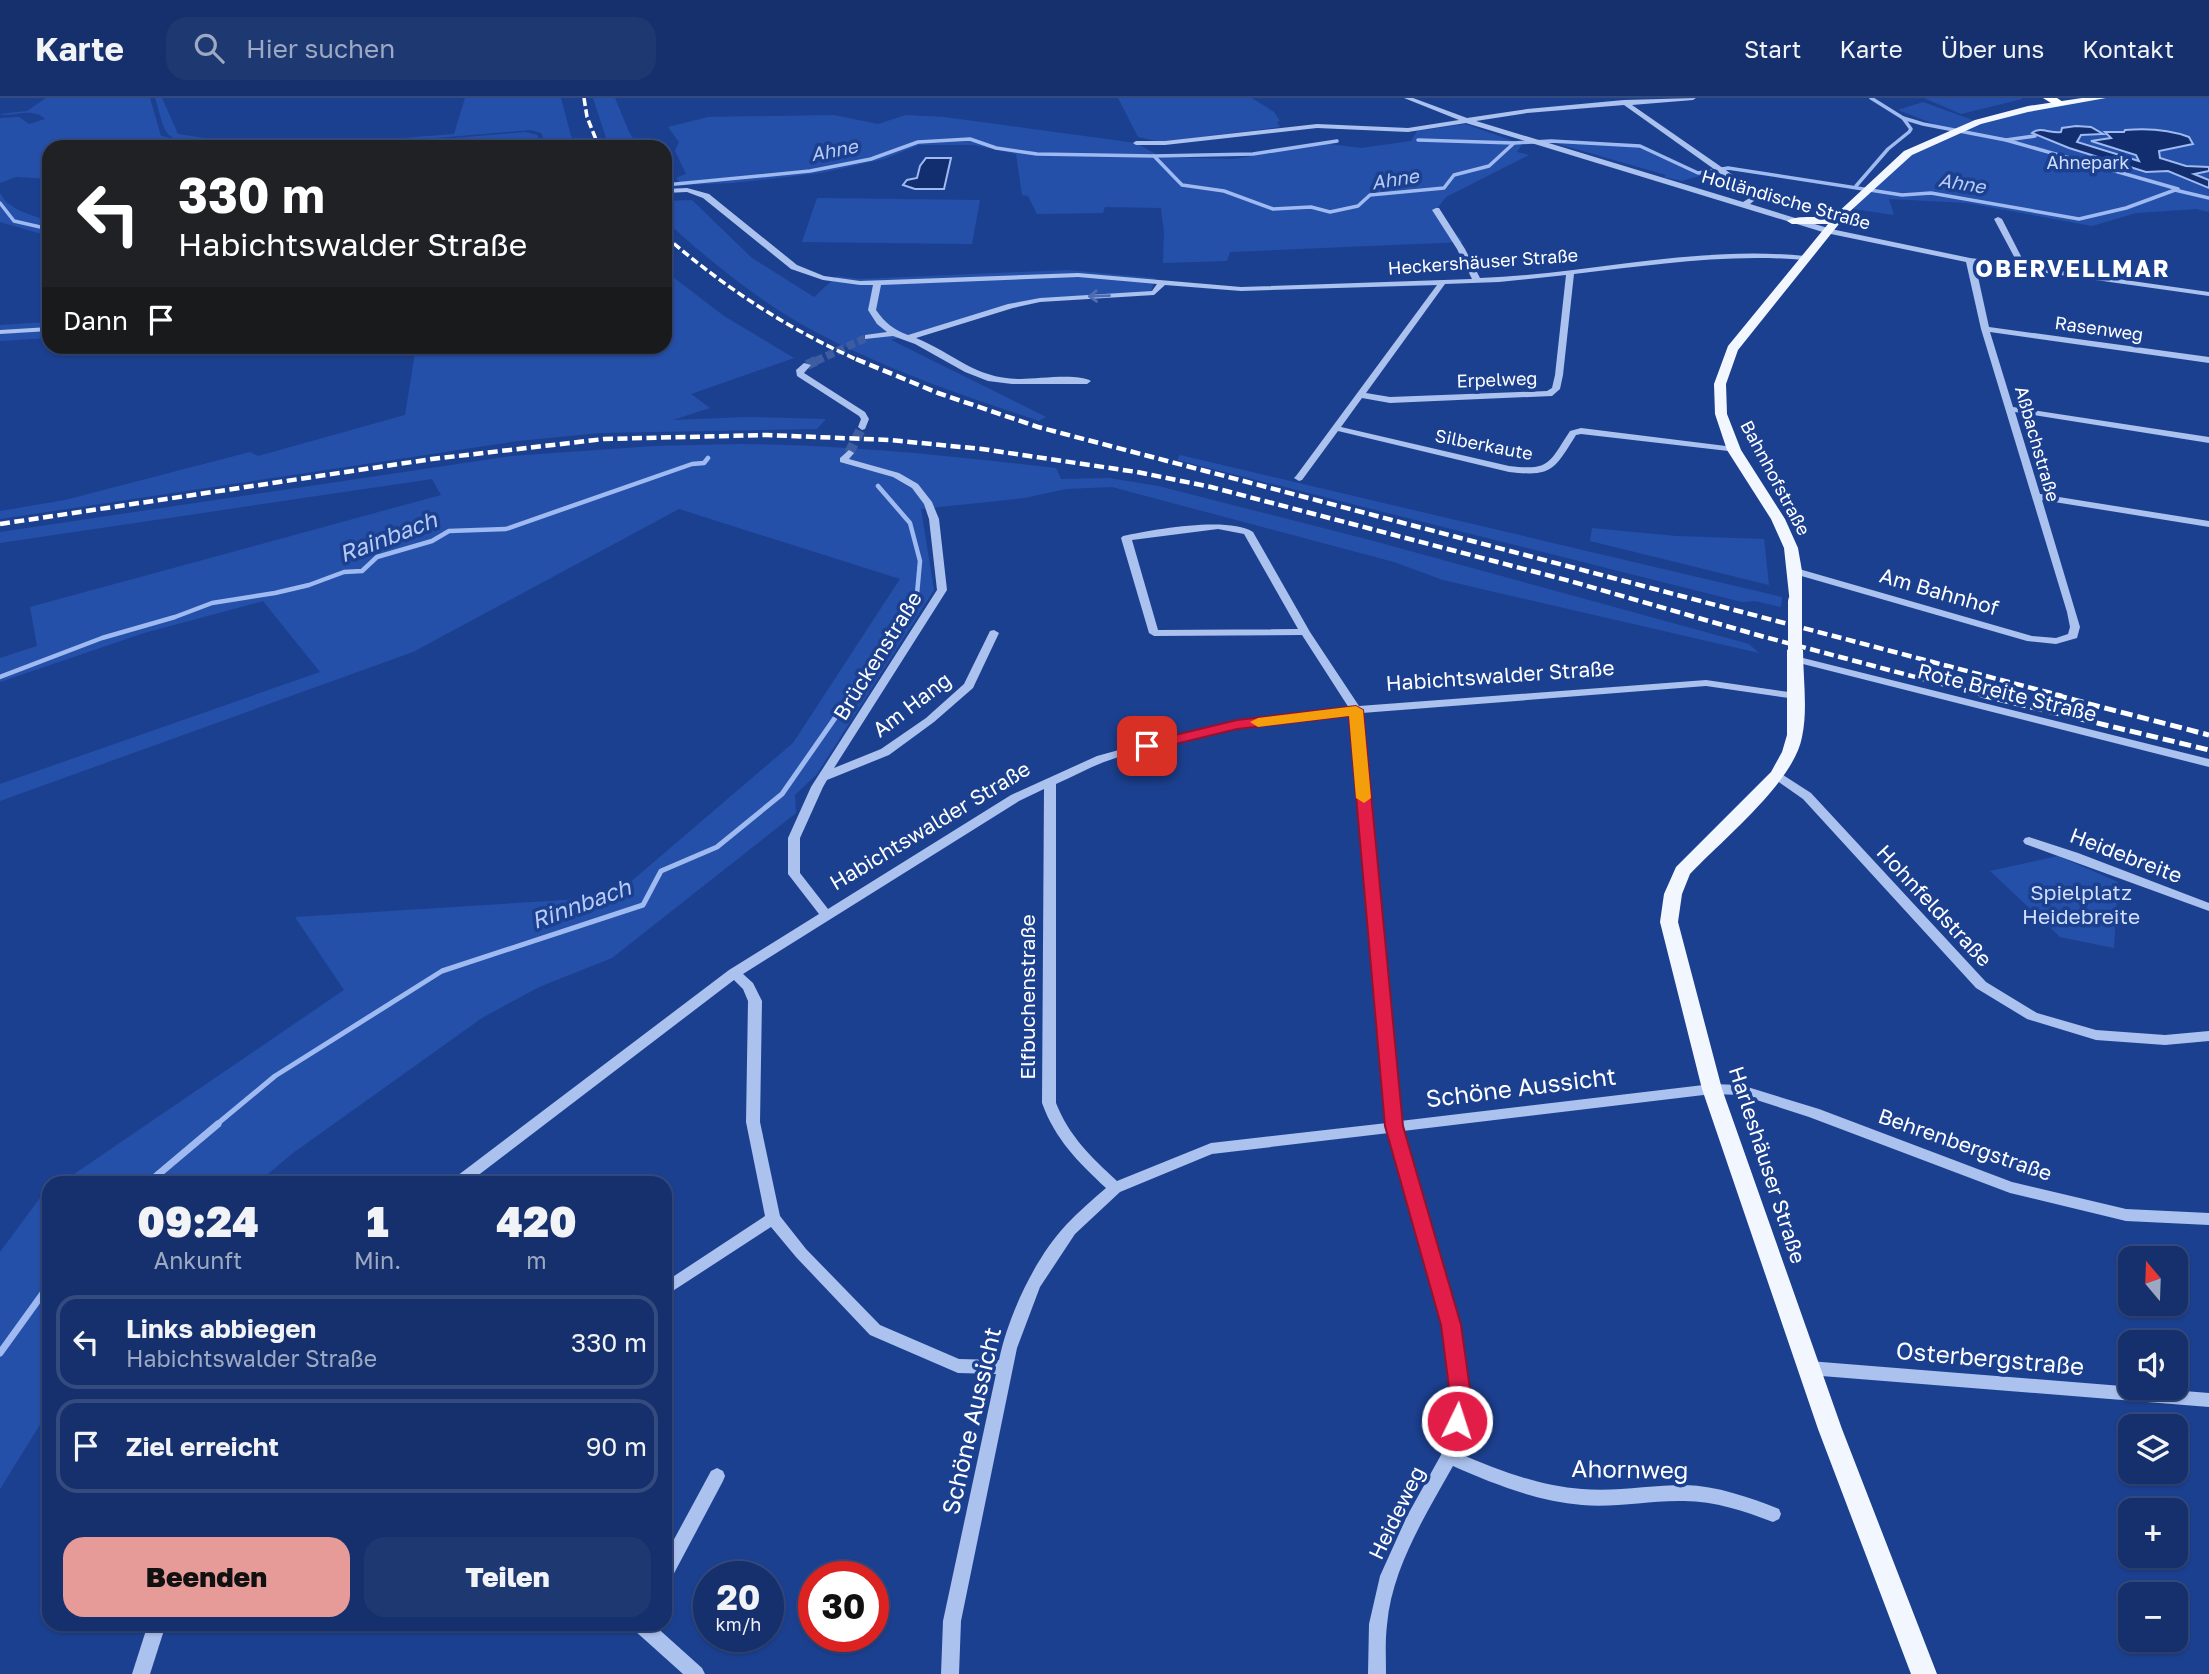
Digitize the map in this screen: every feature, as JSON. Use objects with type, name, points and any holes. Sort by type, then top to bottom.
[{"type":"main road","name":"Bahnhofstraße","points":[[1796,696],[1796,571],[1791,548],[1778,519],[1734,450],[1721,414],[1720,384],[1732,349],[1838,218],[1908,153],[1978,122],[2060,101],[2101,98]]},
{"type":"main road","points":[[1791,221],[1821,222],[1838,218]]},
{"type":"main road","name":"Harleshäuser Straße","points":[[1796,696],[1795,735],[1790,752],[1777,775],[1682,871],[1673,894],[1670,922],[1712,1089],[1809,1368],[1924,1674]]},
{"type":"street","name":"Holländische Straße","points":[[1407,98],[1468,121],[1829,231],[1970,260],[2209,293]]},
{"type":"street","points":[[1582,98],[1595,104]]},
{"type":"street","points":[[1136,143],[1165,144],[1317,126],[1408,130],[1595,104],[1693,98]]},
{"type":"street","points":[[1624,102],[1754,193],[1751,200],[1744,205]]},
{"type":"street","name":"Heckershäuser Straße","points":[[672,191],[687,191],[706,197],[794,267],[808,274],[844,282],[1078,275],[1222,290],[1477,281],[1721,255],[1805,258]]},
{"type":"street","points":[[1436,210],[1461,249],[1477,281]]},
{"type":"street","points":[[1998,219],[2023,267]]},
{"type":"street","name":"Aßbachstraße","points":[[1970,260],[1985,329],[2072,612],[2075,627],[2073,636]]},
{"type":"street","name":"Erpelweg","points":[[1362,395],[1390,400],[1549,394],[1556,389],[1559,375],[1570,273]]},
{"type":"street","points":[[877,283],[872,310],[880,322],[894,333]]},
{"type":"street","name":"Heckershäuser Straße","points":[[910,337],[1011,306],[1082,296],[1154,293],[1162,283]]},
{"type":"street","points":[[1299,478],[1442,283]]},
{"type":"street","points":[[0,332],[42,329]]},
{"type":"street","name":"Rasenweg","points":[[1985,329],[2209,360]]},
{"type":"street","points":[[868,337],[894,333],[910,337],[985,377],[1007,381],[1059,379],[1087,382]]},
{"type":"street","points":[[807,365],[800,369],[800,374],[862,414],[865,419],[862,428]]},
{"type":"street","points":[[2011,409],[2209,440]]},
{"type":"street","name":"Silberkaute","points":[[1336,428],[1509,469],[1537,473],[1551,467],[1573,433],[1581,431],[1734,450]]},
{"type":"street","name":"Brückenstraße","points":[[825,914],[794,874],[794,838],[817,787],[942,590],[934,519],[929,505],[915,486],[896,475],[843,460],[849,453]]},
{"type":"street","points":[[2036,496],[2209,524]]},
{"type":"street","points":[[1305,632],[1154,633],[1126,538],[1218,526],[1248,532],[1305,632],[1356,710]]},
{"type":"street","name":"Am Bahnhof","points":[[1796,571],[2031,639],[2056,641],[2073,636]]},
{"type":"street","name":"Am Hang","points":[[824,777],[885,752],[930,720],[969,686],[994,633]]},
{"type":"street","name":"Rote Breite Straße","points":[[1795,655],[2209,764]]},
{"type":"street","name":"Habichtswalder Straße","points":[[467,1176],[734,973],[1015,798],[1101,759],[1170,739],[1237,725],[1356,710],[1706,683],[1796,696]]},
{"type":"street","name":"Heideweg","points":[[1356,710],[1394,1126],[1451,1325],[1462,1403],[1449,1457],[1413,1522],[1389,1576],[1378,1624],[1377,1674]]},
{"type":"street","name":"Hohnfeldstraße","points":[[1777,775],[1807,796],[1981,985],[2032,1016],[2096,1035],[2165,1040],[2209,1036]]},
{"type":"street","name":"Elfbuchenstraße","points":[[1050,781],[1049,1103],[1057,1128],[1074,1149],[1115,1188]]},
{"type":"street","name":"Heidebreite","points":[[2029,841],[2209,907]]},
{"type":"street","points":[[734,973],[748,986],[755,1002],[753,1122],[773,1218],[801,1253],[875,1330],[958,1367],[1005,1367]]},
{"type":"street","name":"Schöne Aussicht","points":[[950,1674],[952,1621],[1009,1348],[1033,1284],[1070,1230],[1115,1188],[1211,1149],[1712,1089]]},
{"type":"street","name":"Behrenbergstraße","points":[[1712,1089],[1741,1090],[1814,1113],[2010,1187],[2126,1215],[2209,1219]]},
{"type":"street","points":[[672,1285],[773,1218]]},
{"type":"street","name":"Osterbergstraße","points":[[1809,1368],[2209,1400]]},
{"type":"street","name":"Ahornweg","points":[[1449,1457],[1506,1483],[1545,1491],[1583,1497],[1688,1493],[1745,1503],[1773,1514]]},
{"type":"street","points":[[672,1560],[717,1476]]},
{"type":"street","points":[[141,1674],[155,1631]]},
{"type":"street","points":[[647,1631],[696,1674]]},
{"type":"green space","points":[[46,98],[150,98],[161,136],[180,140],[42,140],[42,179],[16,177],[0,183],[0,118],[19,117],[29,124],[45,119],[34,113],[0,114],[27,111]]},
{"type":"green space","points":[[155,98],[162,98],[178,134],[218,140],[175,139],[168,134]]},
{"type":"green space","points":[[465,98],[561,98],[573,140],[544,140],[541,133],[531,130],[412,140],[378,140],[454,134]]},
{"type":"green space","points":[[593,98],[615,98],[634,140],[607,140]]},
{"type":"green space","points":[[1118,98],[1252,98],[1274,112],[1280,121],[1277,122],[1280,127],[1161,142],[1138,137]]},
{"type":"green space","points":[[1924,98],[2022,98],[2022,99],[1961,114]]},
{"type":"green space","name":"Ahnepark","points":[[2101,98],[2209,98],[2209,212],[2196,209],[2136,213],[2092,226],[1967,203],[1889,199],[1894,215],[1847,208],[1890,167],[1952,131],[1898,110],[1923,102],[1978,122],[2014,112]]},
{"type":"green space","points":[[834,115],[878,124],[906,115],[944,117],[1136,143],[1161,157],[1234,159],[1321,143],[1361,148],[1411,141],[1417,131],[1465,124],[1522,144],[1517,152],[1529,155],[1446,197],[1436,210],[1463,242],[1230,252],[1227,261],[1163,263],[1164,232],[1161,208],[1105,207],[1103,213],[1037,214],[1028,196],[1022,195],[1016,154],[974,145],[919,145],[884,159],[821,173],[732,183],[683,185],[676,178],[686,174],[675,151],[679,142],[668,127],[708,117]]},
{"type":"green space","points":[[525,132],[537,135],[539,140],[432,140]]},
{"type":"green space","points":[[1548,141],[1640,146],[1703,175],[1682,181]]},
{"type":"green space","points":[[0,193],[15,208],[42,219],[42,234],[0,222]]},
{"type":"green space","points":[[817,198],[980,200],[972,244],[802,242]]},
{"type":"green space","points":[[692,200],[752,258],[814,297],[837,276],[859,279],[1067,270],[1155,278],[1151,292],[1044,298],[1016,303],[891,340],[1046,417],[1039,421],[888,366],[829,339],[784,314],[730,276],[672,226],[672,201]]},
{"type":"green space","points":[[672,276],[724,316],[794,358],[691,394],[710,408],[673,420],[748,417],[826,419],[817,429],[600,433],[518,441],[0,519],[0,511],[65,500],[250,452],[258,456],[405,415],[415,354],[672,354]]},
{"type":"green space","points":[[42,322],[42,338],[0,341],[0,325]]},
{"type":"green space","points":[[740,444],[859,449],[1056,468],[1061,479],[1109,478],[1158,486],[1366,539],[1749,644],[1759,653],[1443,580],[1394,562],[1112,487],[1066,489],[1024,498],[921,509],[934,590],[817,774],[795,795],[796,813],[612,958],[539,987],[482,1018],[293,1153],[265,1176],[71,1176],[344,990],[295,917],[613,897],[793,743],[900,579],[679,509],[413,652],[0,801],[0,784],[320,672],[263,601],[144,633],[0,682],[0,658],[37,646],[30,607],[441,495],[432,479],[0,543],[0,532],[511,456],[654,446]]},
{"type":"green space","points":[[1180,455],[1782,597],[1781,607],[1755,601],[1742,602],[1177,460]]},
{"type":"green space","points":[[1592,528],[1676,536],[1764,539],[1769,585],[1590,541]]},
{"type":"green space","name":"Spielplatz Heidebreite","points":[[2058,856],[2118,882],[2114,948],[2060,937],[1990,871]]},
{"type":"green space","points":[[42,1197],[42,1421],[0,1489],[0,1252]]},
{"type":"shaded area","points":[[2091,127],[2103,134],[2081,135],[2077,142],[2139,161],[2136,155],[2091,141],[2111,138],[2105,132],[2133,129],[2166,131],[2189,137],[2193,144],[2159,151],[2160,158],[2186,166],[2209,167],[2209,171],[2194,174],[2209,180],[2209,188],[2168,171],[2146,172],[2069,148],[2032,133],[2038,130],[2061,132],[2062,128]]},
{"type":"shaded area","points":[[926,158],[951,158],[944,189],[915,189],[903,185],[907,180],[917,178],[920,166]]},
{"type":"waterway","points":[[1871,98],[1903,118]]},
{"type":"waterway","points":[[1856,186],[1888,149],[1909,132],[1911,129],[1903,118]]},
{"type":"waterway","points":[[1903,118],[2006,140]]},
{"type":"waterway","points":[[2006,140],[2035,136]]},
{"type":"waterway","name":"Ahne","points":[[672,184],[810,171],[871,159],[918,142],[970,139],[996,148],[1037,154],[1154,156]]},
{"type":"waterway","points":[[1418,140],[1514,143]]},
{"type":"waterway","points":[[2006,140],[2178,189]]},
{"type":"waterway","points":[[1154,156],[1253,154],[1337,141]]},
{"type":"waterway","name":"Ahne","points":[[1514,143],[1551,141],[1640,146],[1698,173],[1728,168],[1902,195],[1931,193],[2079,219],[2126,208],[2175,190],[2209,198]]},
{"type":"waterway","name":"Ahne","points":[[1154,156],[1182,185],[1224,191],[1273,209],[1311,207],[1330,212],[1358,206],[1370,195],[1444,188],[1454,175],[1489,166],[1514,143]]},
{"type":"waterway","name":"Ahne","points":[[0,203],[14,221],[42,227]]},
{"type":"waterway","name":"Rainbach","points":[[0,677],[102,638],[175,617],[212,603],[275,593],[309,585],[344,572],[362,571],[377,557],[432,541],[449,531],[506,529],[692,464],[704,463],[708,458]]},
{"type":"waterway","name":"Rinnbach","points":[[850,696],[897,629],[917,594],[920,561],[910,523],[878,486]]},
{"type":"waterway","name":"Rinnbach","points":[[216,1125],[275,1076],[442,971],[643,905],[661,871],[717,847],[782,794],[851,695]]},
{"type":"waterway","name":"Rinnbach","points":[[156,1176],[218,1124]]},
{"type":"waterway","name":"Rinnbach","points":[[0,1353],[42,1295]]},
{"type":"tunnel","points":[[816,361],[868,337]]},
{"type":"tunnel","points":[[807,365],[820,359]]},
{"type":"tunnel","points":[[849,453],[862,427]]},
{"type":"railway","points":[[584,98],[587,117],[596,140]]},
{"type":"railway","points":[[672,242],[758,306],[833,349],[860,361]]},
{"type":"railway","points":[[856,359],[938,393],[1038,427],[2062,696]]},
{"type":"railway","points":[[0,524],[432,459],[604,439],[767,435],[890,440],[982,449],[1137,472],[1211,487],[1570,581],[1761,636],[1987,696]]},
{"type":"railway","points":[[1981,695],[2209,750]]},
{"type":"railway","points":[[2055,695],[2209,735]]},
{"type":"slow traffic","points":[[1258,722],[1356,710],[1364,798]]},
{"type":"district","name":"OBERVELLMAR","points":[[2073,269]]},
{"type":"route","points":[[1147,746],[1237,725],[1356,710],[1394,1126],[1451,1325],[1462,1403],[1457,1421]]}]
